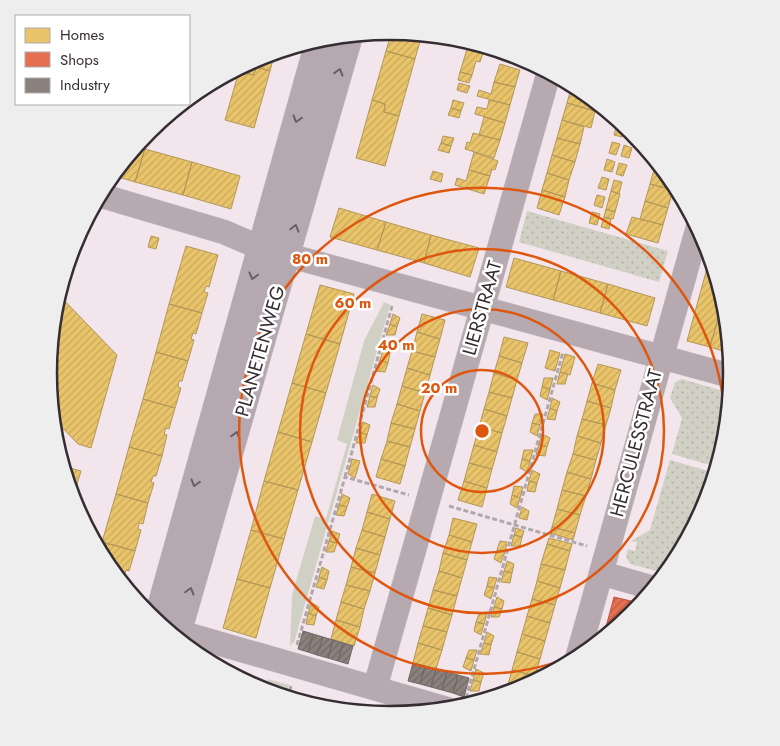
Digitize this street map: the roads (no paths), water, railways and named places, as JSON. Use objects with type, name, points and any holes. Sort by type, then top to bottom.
[{"type":"main road","name":"PLANETENWEG","points":[[171,624],[288,255],[347,43]]},
{"type":"main road","name":"PLANETENWEG","points":[[171,623],[261,248],[318,48]]},
{"type":"street","name":"LIERSTRAAT","points":[[375,688],[547,80]]},
{"type":"street","points":[[107,197],[224,232],[261,248],[723,374]]},
{"type":"street","name":"HERCULESSTRAAT","points":[[580,647],[695,239]]},
{"type":"street","points":[[604,562],[647,585]]},
{"type":"street","points":[[183,634],[428,703]]}]
